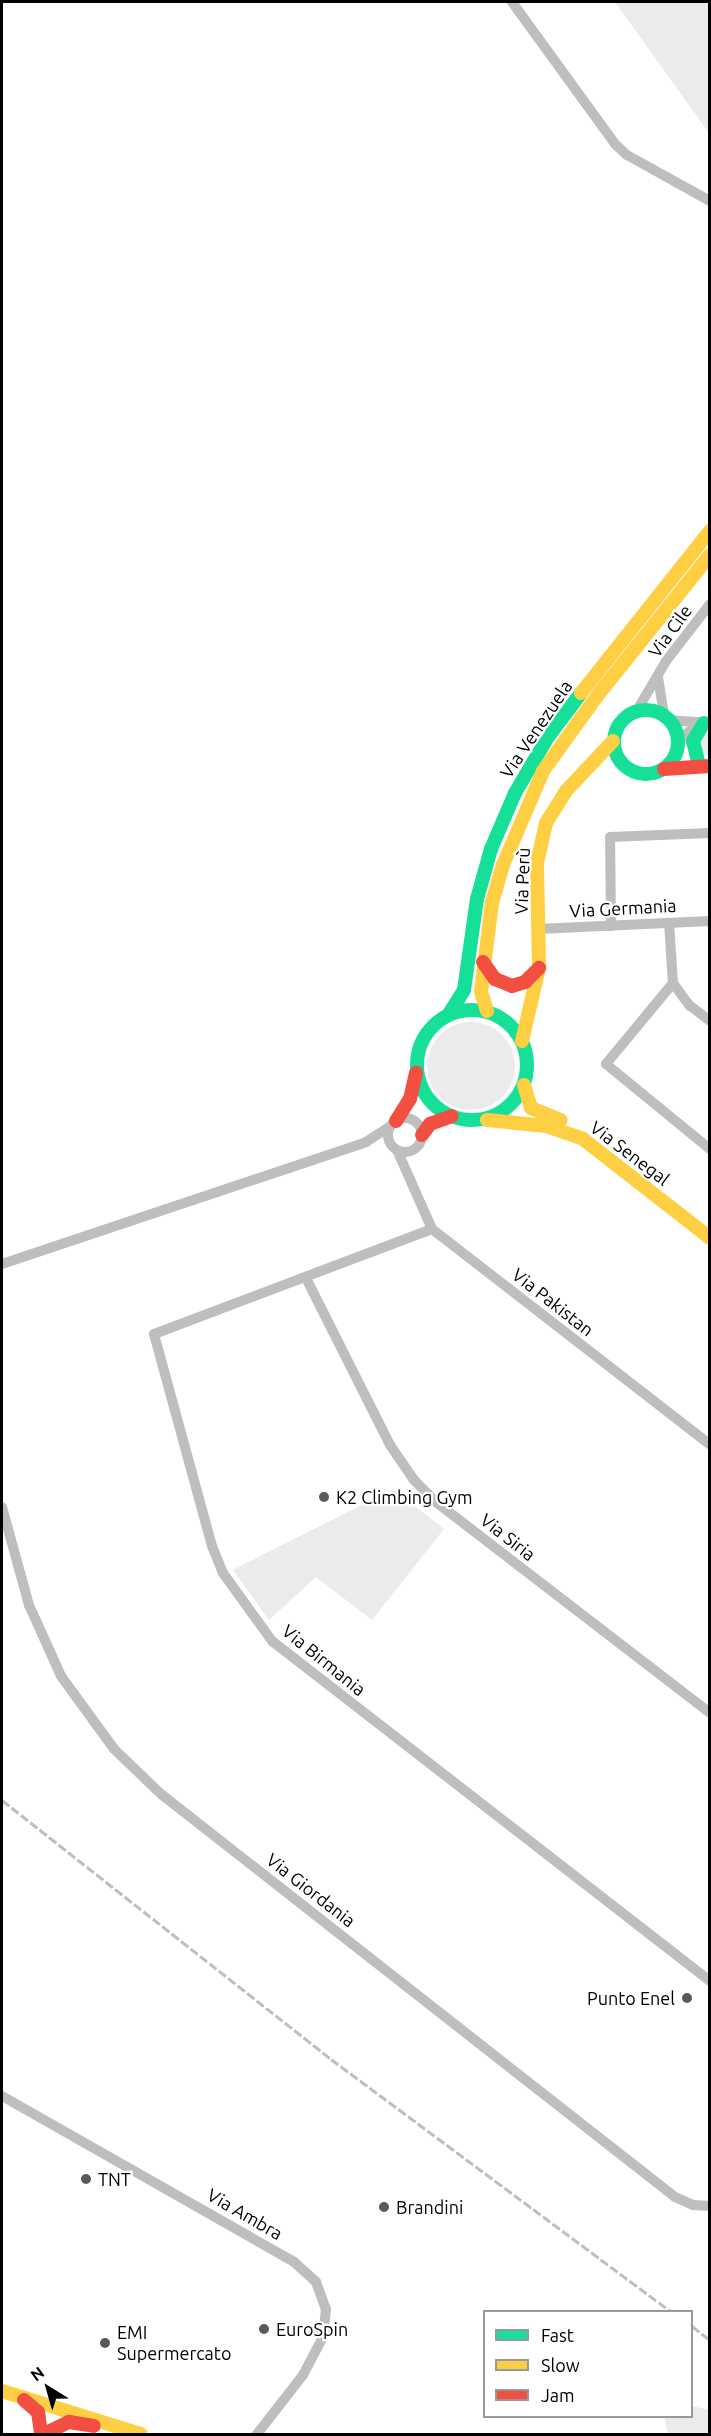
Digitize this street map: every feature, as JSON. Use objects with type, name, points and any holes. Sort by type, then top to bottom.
[{"type":"main road","name":"Via Venezuela","points":[[393,1124],[410,1099],[417,1073],[421,1042],[432,1027],[449,1014],[464,990],[477,899],[491,849],[514,793],[561,721],[710,531]]},
{"type":"main road","name":"Via Venezuela","points":[[487,1011],[481,991],[483,962],[503,865],[543,771],[597,696],[710,555]]},
{"type":"main road","points":[[636,712],[651,711],[666,718],[678,742],[706,764]]},
{"type":"main road","name":"Via Perù","points":[[522,1041],[539,968],[539,846],[555,805],[614,741],[622,721],[636,712]]},
{"type":"main road","points":[[706,764],[693,741],[707,723]]},
{"type":"main road","points":[[614,741],[617,757],[627,769]]},
{"type":"main road","points":[[664,769],[674,757],[678,742]]},
{"type":"main road","points":[[582,775],[605,766],[627,769],[645,775],[664,769],[706,764]]},
{"type":"main road","points":[[483,962],[495,979],[512,986],[525,982],[539,968]]},
{"type":"main road","points":[[503,1019],[518,1015],[531,1001]]},
{"type":"main road","points":[[422,1135],[430,1124],[452,1116],[482,1119],[507,1108],[524,1085],[527,1063],[522,1041],[503,1019],[487,1011],[449,1014]]},
{"type":"main road","points":[[417,1073],[425,1095],[452,1116]]},
{"type":"main road","name":"Via Senegal","points":[[524,1085],[533,1110],[605,1141],[710,1225]]},
{"type":"main road","name":"Via Senegal","points":[[482,1119],[546,1126],[583,1138],[710,1238]]},
{"type":"main road","points":[[2,2391],[141,2434]]},
{"type":"main road","points":[[21,2397],[38,2412],[42,2434],[69,2422],[126,2430]]},
{"type":"street","points":[[512,2],[615,144],[627,155],[710,201]]},
{"type":"street","name":"Via Cile","points":[[636,712],[710,604]]},
{"type":"street","name":"Via Cile","points":[[658,677],[666,718]]},
{"type":"street","points":[[666,718],[707,723]]},
{"type":"street","points":[[678,742],[689,728],[707,723]]},
{"type":"street","points":[[611,926],[610,837],[710,833]]},
{"type":"street","name":"Via Germania","points":[[538,929],[710,921]]},
{"type":"street","points":[[669,923],[672,983],[688,1005],[710,1021]]},
{"type":"street","points":[[672,983],[606,1064],[710,1149]]},
{"type":"street","points":[[2,1264],[369,1141],[393,1124],[415,1121],[422,1135],[419,1145],[410,1152],[405,1163]]},
{"type":"street","name":"Via Pakistan","points":[[393,1124],[388,1137],[405,1163],[432,1229],[710,1445]]},
{"type":"street","points":[[369,1141],[410,1152]]},
{"type":"street","name":"Via Birmania","points":[[432,1229],[154,1335],[223,1573],[272,1641],[710,1982]]},
{"type":"street","name":"Via Siria","points":[[306,1278],[390,1445],[414,1480],[436,1502],[710,1713]]},
{"type":"street","name":"Via Giordania","points":[[2,1507],[29,1605],[54,1660],[81,1709],[114,1749],[161,1794],[675,2197],[693,2205],[710,2206]]},
{"type":"street","name":"Via Ambra","points":[[2,2096],[287,2258],[316,2282],[326,2309],[321,2343],[303,2375],[257,2434]]},
{"type":"shaded area","points":[[615,2],[709,2],[709,133]]},
{"type":"shaded area","points":[[706,733],[709,733],[709,757],[702,753],[700,742]]},
{"type":"shaded area","points":[[471,1022],[496,1029],[508,1041],[515,1066],[508,1091],[496,1103],[471,1110],[446,1103],[434,1091],[427,1066],[434,1041],[446,1029]]},
{"type":"shaded area","points":[[393,1489],[444,1529],[372,1620],[316,1577],[269,1620],[233,1570]]},
{"type":"shaded area","points":[[693,2406],[709,2410],[709,2434],[668,2434],[664,2418],[693,2418]]},
{"type":"railway","points":[[2,1800],[331,2059],[669,2310]]},
{"type":"railway","points":[[693,2327],[710,2340]]},
{"type":"traffic: fast","points":[[449,1014],[464,990],[477,899],[491,849],[515,793],[548,737],[581,693]]},
{"type":"traffic: fast","points":[[646,710],[658,712],[669,719],[676,730],[678,742],[676,754],[669,765],[658,772],[646,774],[634,772],[623,765],[616,754],[614,742],[616,730],[623,719],[634,712],[646,710]]},
{"type":"traffic: fast","points":[[698,761],[693,741],[704,723]]},
{"type":"traffic: fast","points":[[472,1010],[493,1014],[511,1026],[523,1044],[527,1065],[523,1086],[511,1104],[493,1116],[472,1120],[451,1116],[433,1104],[421,1086],[417,1065],[421,1044],[433,1026],[451,1014],[472,1010]]},
{"type":"traffic: slow","points":[[581,693],[710,531]]},
{"type":"traffic: slow","points":[[487,1011],[481,991],[492,903],[503,865],[543,771],[597,696],[710,555]]},
{"type":"traffic: slow","points":[[522,1041],[539,968],[537,863],[546,823],[565,792],[613,741]]},
{"type":"traffic: slow","points":[[524,1085],[531,1108],[561,1120]]},
{"type":"traffic: slow","points":[[487,1120],[546,1126],[583,1139],[710,1238]]},
{"type":"traffic: slow","points":[[2,2391],[141,2434]]},
{"type":"traffic: jam","points":[[664,769],[710,766]]},
{"type":"traffic: jam","points":[[483,962],[495,979],[512,986],[525,982],[539,968]]},
{"type":"traffic: jam","points":[[396,1121],[410,1099],[416,1073]]},
{"type":"traffic: jam","points":[[422,1135],[430,1124],[452,1116]]},
{"type":"traffic: jam","points":[[24,2400],[38,2412],[41,2434]]},
{"type":"traffic: jam","points":[[44,2434],[69,2422],[94,2426]]},
{"type":"place","name":"K2 Climbing Gym","points":[[324,1497]]},
{"type":"place","name":"Punto Enel","points":[[687,1998]]},
{"type":"place","name":"TNT","points":[[86,2179]]},
{"type":"place","name":"Brandini","points":[[384,2207]]},
{"type":"place","name":"EuroSpin","points":[[264,2329]]},
{"type":"place","name":"EMI Supermercato","points":[[105,2343]]}]
